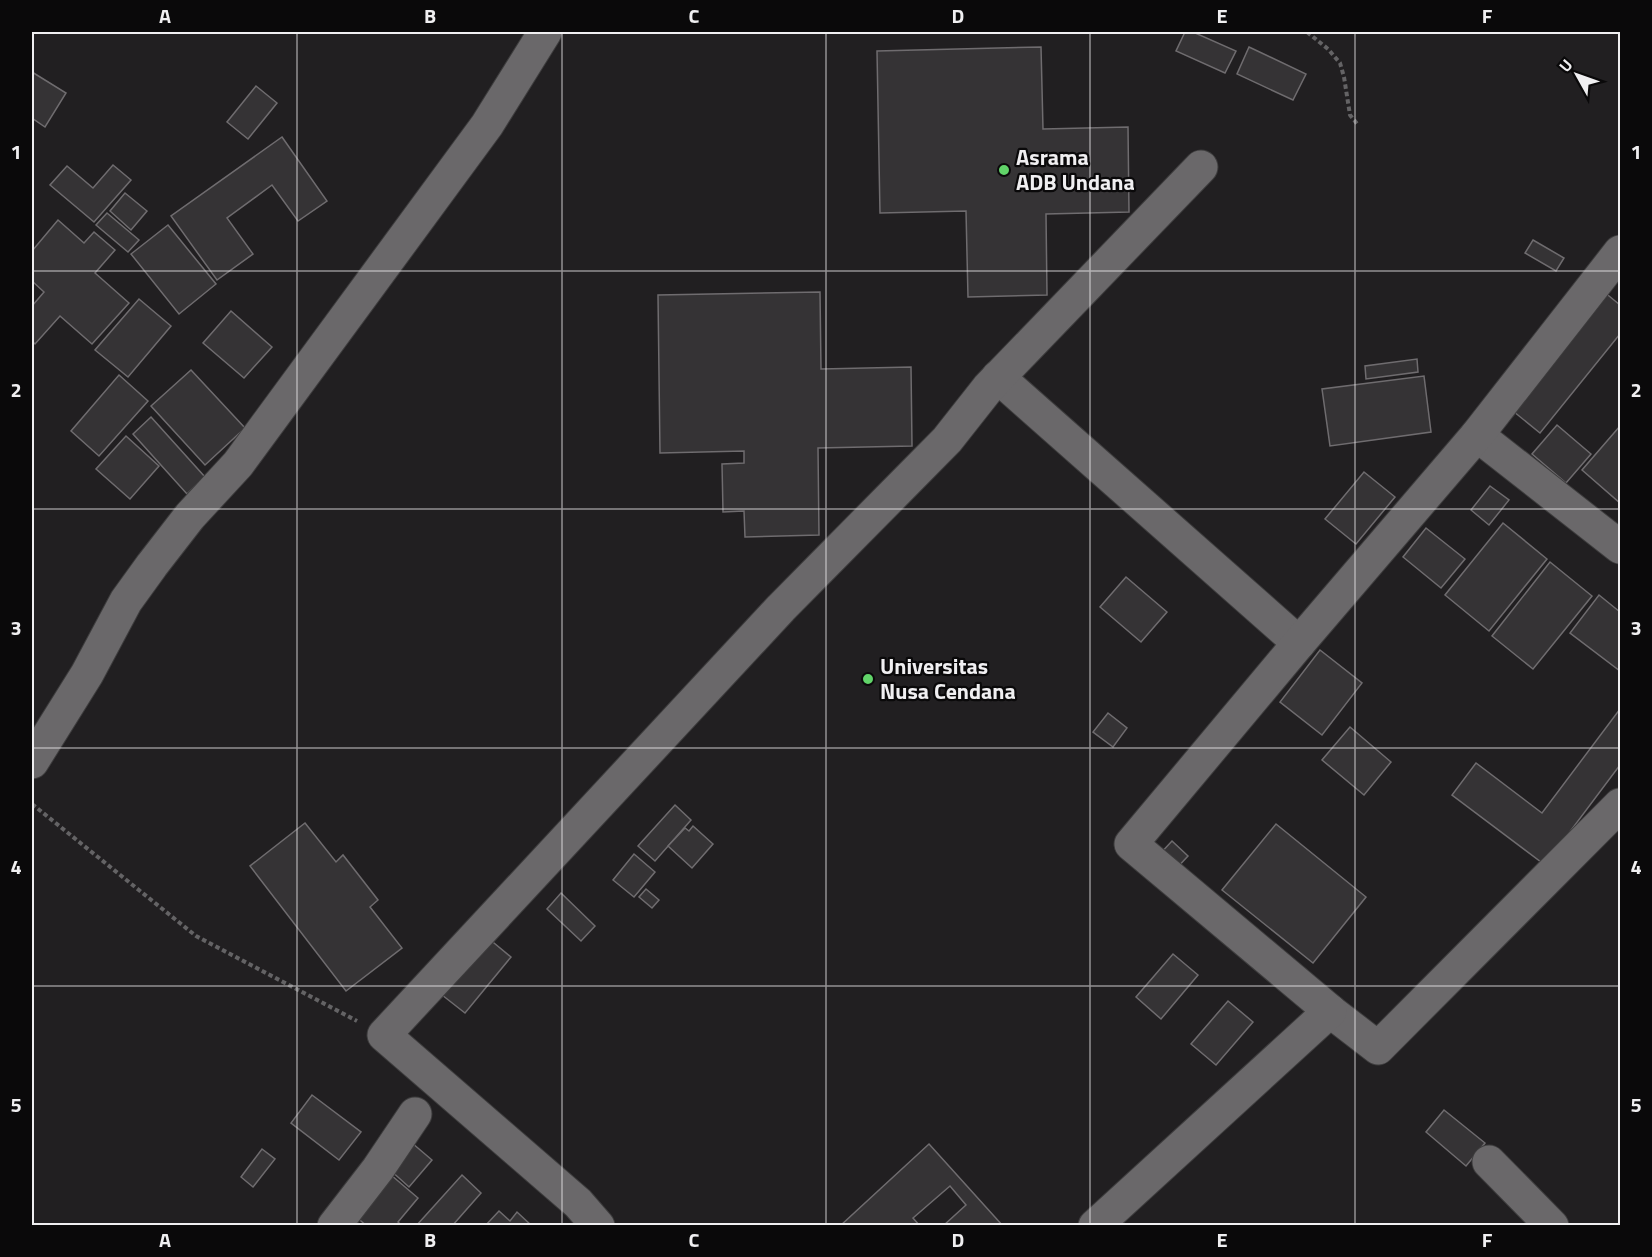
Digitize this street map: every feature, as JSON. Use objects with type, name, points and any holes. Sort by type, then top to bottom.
[{"type":"street","points":[[32,762],[87,674],[126,601],[190,516],[238,464],[487,125],[545,32]]},
{"type":"street","points":[[598,1226],[579,1203],[384,1035],[781,608],[947,440],[998,377],[1201,167]]},
{"type":"street","points":[[1620,252],[1477,435],[1131,844],[1330,1011],[1378,1048],[1620,804]]},
{"type":"street","points":[[998,377],[1299,643]]},
{"type":"street","points":[[1477,435],[1620,547]]},
{"type":"street","points":[[1095,1226],[1330,1011]]},
{"type":"street","points":[[334,1226],[378,1169],[415,1114]]},
{"type":"street","points":[[1489,1162],[1552,1226]]},
{"type":"path","points":[[1307,32],[1328,49],[1340,63],[1350,115],[1358,125]]},
{"type":"path","points":[[32,804],[196,936],[384,1035]]},
{"type":"building","points":[[1185,32],[1193,32],[1236,51],[1225,73],[1176,51]]},
{"type":"building","name":"Asrama ADB Undana","points":[[1041,47],[1043,129],[1128,127],[1129,212],[1046,214],[1047,295],[968,297],[966,211],[880,213],[877,51]]},
{"type":"building","points":[[1249,47],[1306,74],[1293,100],[1237,74]]},
{"type":"building","points":[[32,72],[66,93],[45,127],[32,118]]},
{"type":"building","points":[[256,86],[277,103],[248,139],[227,122]]},
{"type":"building","points":[[282,137],[327,201],[298,221],[272,185],[227,218],[253,254],[217,280],[171,216]]},
{"type":"building","points":[[113,165],[131,180],[94,222],[50,185],[67,166],[93,188]]},
{"type":"building","points":[[125,193],[147,211],[131,230],[110,211]]},
{"type":"building","points":[[107,213],[139,240],[128,252],[96,225]]},
{"type":"building","points":[[58,220],[84,243],[94,232],[115,250],[95,273],[129,303],[92,344],[60,316],[35,344],[32,341],[32,306],[44,292],[32,281],[32,251]]},
{"type":"building","points":[[168,225],[216,284],[179,314],[131,254]]},
{"type":"building","points":[[1533,240],[1564,258],[1556,271],[1525,253]]},
{"type":"building","points":[[1603,291],[1620,305],[1620,334],[1540,433],[1508,407]]},
{"type":"building","points":[[820,292],[821,369],[911,367],[912,446],[818,448],[819,535],[745,537],[744,511],[723,512],[722,464],[744,463],[744,451],[660,453],[658,295]]},
{"type":"building","points":[[139,299],[171,326],[128,377],[95,350]]},
{"type":"building","points":[[231,311],[272,347],[244,378],[203,343]]},
{"type":"building","points":[[1417,359],[1418,372],[1366,379],[1365,366]]},
{"type":"building","points":[[191,370],[245,428],[205,465],[151,406]]},
{"type":"building","points":[[119,375],[148,401],[99,456],[71,431]]},
{"type":"building","points":[[1424,376],[1431,432],[1330,446],[1322,389]]},
{"type":"building","points":[[151,417],[205,477],[187,494],[133,434]]},
{"type":"building","points":[[1557,425],[1591,454],[1566,483],[1532,454]]},
{"type":"building","points":[[1620,426],[1620,503],[1582,470]]},
{"type":"building","points":[[126,436],[159,466],[130,499],[96,469]]},
{"type":"building","points":[[1364,472],[1395,497],[1356,544],[1325,519]]},
{"type":"building","points":[[1490,486],[1509,500],[1489,525],[1471,510]]},
{"type":"building","points":[[1503,523],[1547,559],[1489,631],[1445,595]]},
{"type":"building","points":[[1426,528],[1465,559],[1441,588],[1403,557]]},
{"type":"building","points":[[1550,562],[1592,596],[1533,669],[1492,636]]},
{"type":"building","points":[[1126,577],[1167,612],[1141,642],[1100,607]]},
{"type":"building","points":[[1599,595],[1620,612],[1620,671],[1570,633]]},
{"type":"building","points":[[1320,650],[1362,683],[1322,735],[1280,702]]},
{"type":"building","points":[[1620,709],[1620,765],[1545,865],[1452,795],[1476,763],[1542,813]]},
{"type":"building","points":[[1108,713],[1127,728],[1113,747],[1093,732]]},
{"type":"building","points":[[1350,727],[1391,762],[1364,795],[1322,760]]},
{"type":"building","points":[[675,805],[691,820],[655,861],[638,846]]},
{"type":"building","points":[[305,823],[336,862],[343,855],[378,900],[370,907],[402,948],[346,991],[250,866]]},
{"type":"building","points":[[1276,824],[1366,897],[1313,963],[1222,890]]},
{"type":"building","points":[[693,826],[713,844],[692,868],[668,846],[685,828],[689,831]]},
{"type":"building","points":[[1172,841],[1188,856],[1174,871],[1158,856]]},
{"type":"building","points":[[634,854],[655,872],[634,897],[613,880]]},
{"type":"building","points":[[646,889],[659,900],[652,908],[639,897]]},
{"type":"building","points":[[561,893],[595,926],[581,941],[547,909]]},
{"type":"building","points":[[488,938],[511,957],[465,1013],[442,995]]},
{"type":"building","points":[[1173,954],[1198,975],[1161,1019],[1136,997]]},
{"type":"building","points":[[1228,1001],[1253,1022],[1216,1065],[1191,1044]]},
{"type":"building","points":[[312,1095],[361,1132],[339,1160],[291,1123]]},
{"type":"building","points":[[1444,1110],[1485,1143],[1466,1166],[1426,1132]]},
{"type":"building","points":[[412,1143],[432,1160],[409,1187],[389,1169]]},
{"type":"building","points":[[929,1144],[1003,1226],[943,1226],[966,1205],[950,1186],[913,1218],[920,1226],[840,1226]]},
{"type":"building","points":[[262,1149],[275,1159],[253,1187],[241,1177]]},
{"type":"building","points":[[384,1169],[418,1198],[398,1222],[402,1226],[367,1226],[349,1211]]},
{"type":"building","points":[[462,1175],[481,1193],[452,1226],[416,1226]]},
{"type":"building","points":[[499,1211],[510,1221],[517,1212],[532,1226],[485,1226]]},
{"type":"place","name":"Asrama ADB Undana","points":[[1004,170]]},
{"type":"place","name":"Universitas Nusa Cendana","points":[[868,679]]}]
